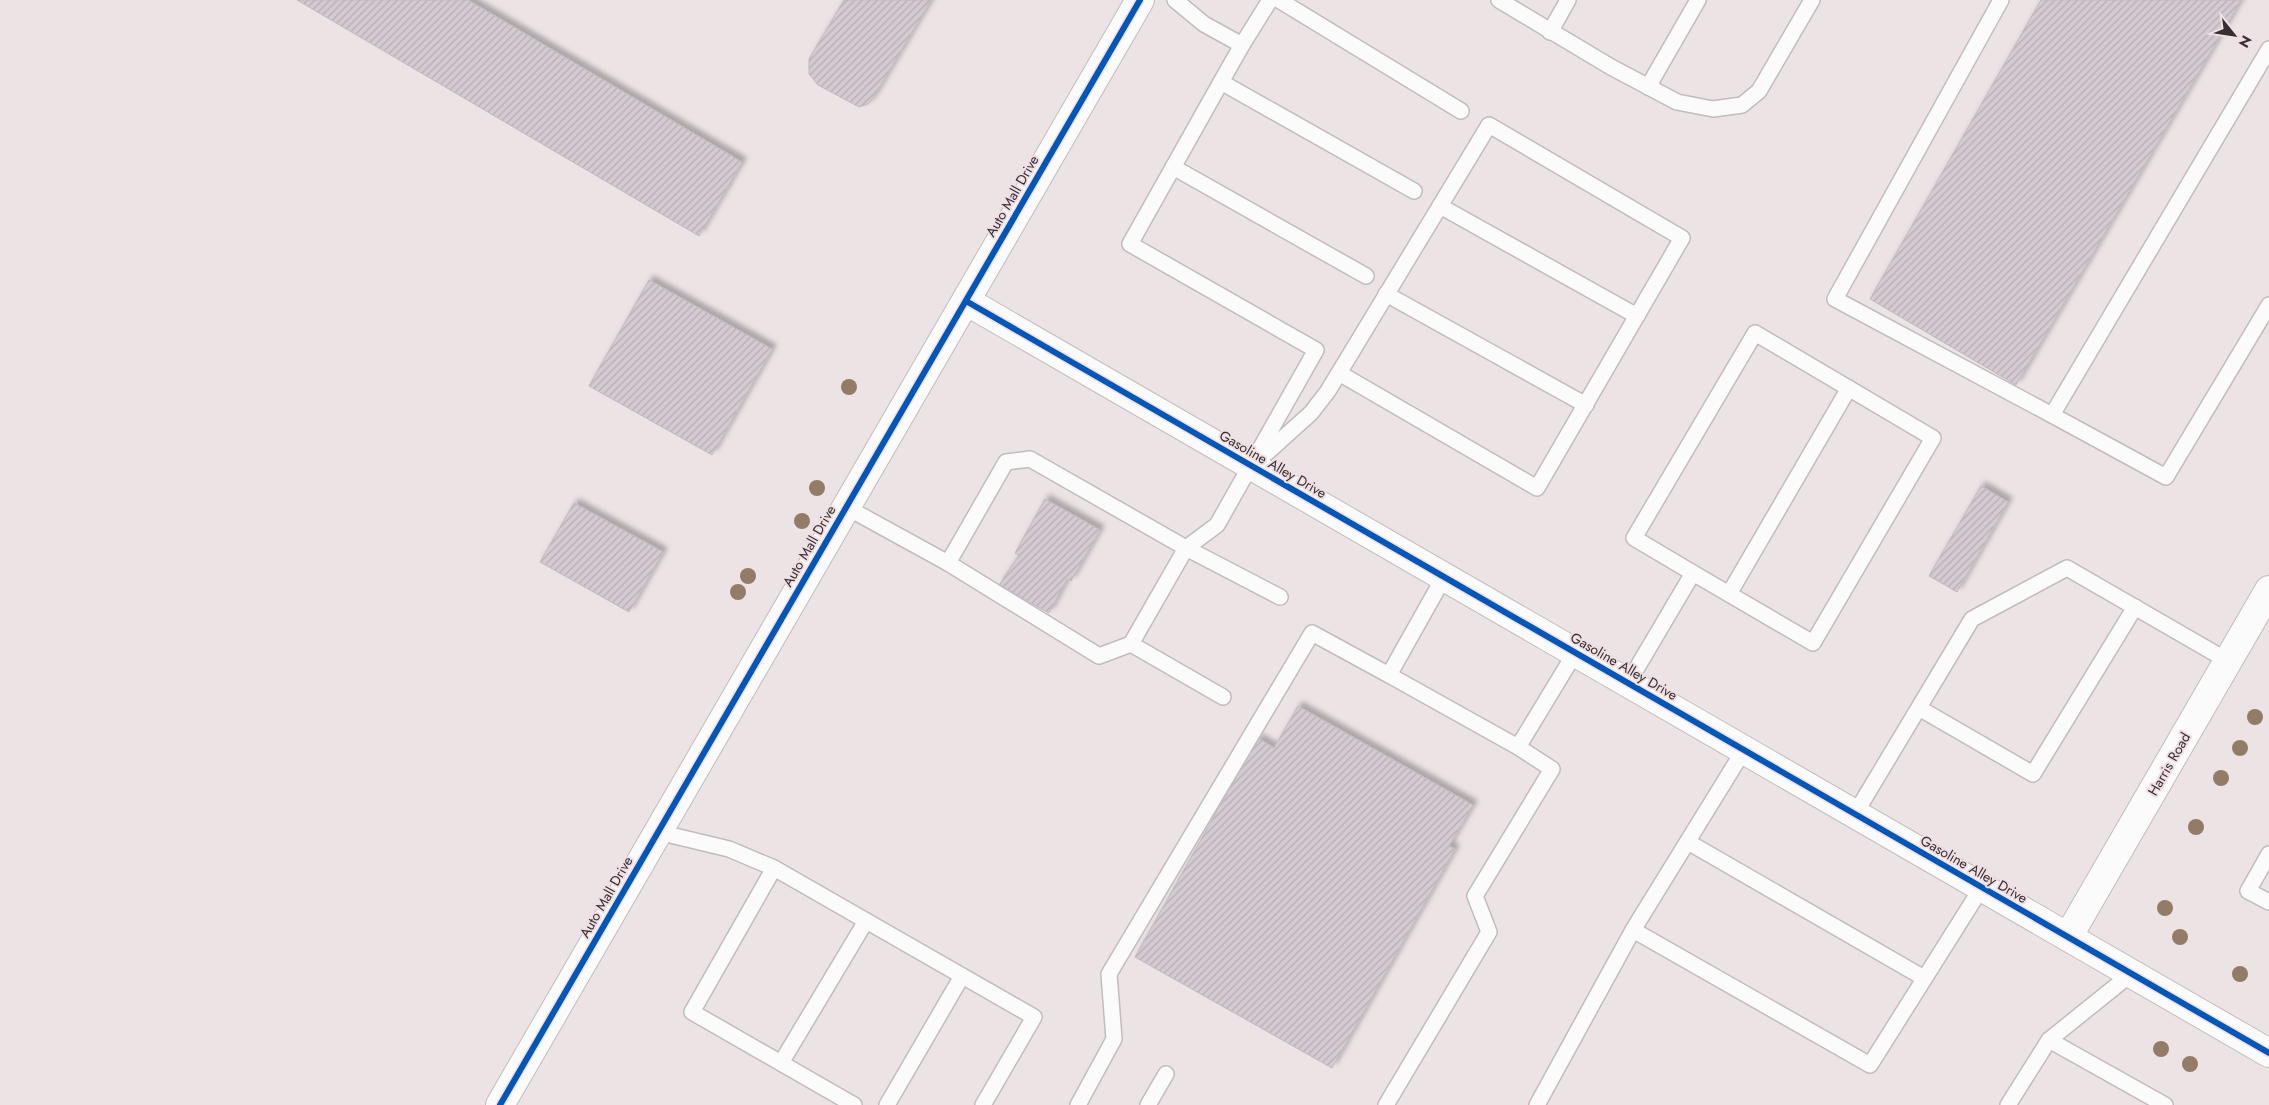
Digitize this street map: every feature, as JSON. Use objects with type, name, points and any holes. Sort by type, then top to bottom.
[{"type":"street","name":"Auto Mall Drive","points":[[500,1105],[1140,0]]},
{"type":"street","name":"Gasoline Alley Drive","points":[[966,301],[2269,1053]]},
{"type":"street","name":"Harris Road","points":[[2068,938],[2269,590]]},
{"type":"lane","points":[[1175,0],[1204,24],[1242,45]]},
{"type":"lane","points":[[846,507],[948,563],[1099,656],[1131,644],[1186,548],[1218,525],[1316,350],[1130,244],[1242,45],[1270,0]]},
{"type":"lane","points":[[1279,0],[1461,111]]},
{"type":"lane","points":[[1499,0],[1550,32],[1677,102],[1712,109],[1742,104],[1759,91],[1812,0]]},
{"type":"lane","points":[[1550,32],[1568,0]]},
{"type":"lane","points":[[1648,87],[1698,0]]},
{"type":"lane","points":[[2001,0],[1835,299],[2166,477],[2269,305]]},
{"type":"lane","points":[[2052,415],[2269,48]]},
{"type":"lane","points":[[1221,82],[1414,191]]},
{"type":"lane","points":[[1252,466],[1311,413],[1339,373],[1489,125],[1682,238],[1537,488],[1339,373]]},
{"type":"lane","points":[[1173,167],[1366,276]]},
{"type":"lane","points":[[1440,206],[1637,316]]},
{"type":"lane","points":[[1386,294],[1586,405]]},
{"type":"lane","points":[[1755,333],[1933,438],[1813,643],[1693,573],[1634,538],[1755,333]]},
{"type":"lane","points":[[1729,594],[1849,388]]},
{"type":"lane","points":[[948,563],[1006,462],[1030,458],[1186,548],[1280,597]]},
{"type":"lane","points":[[1855,814],[1972,619],[2067,568],[2228,661]]},
{"type":"lane","points":[[1628,684],[1693,573]]},
{"type":"lane","points":[[1389,675],[1444,577]]},
{"type":"lane","points":[[1919,708],[2033,774],[2135,607]]},
{"type":"lane","points":[[1078,1105],[1114,1040],[1109,974],[1312,633],[1518,747],[1552,769],[1475,896],[1489,932],[1386,1105]]},
{"type":"lane","points":[[1131,644],[1223,697]]},
{"type":"lane","points":[[1518,747],[1575,653]]},
{"type":"lane","points":[[1537,1105],[1633,930],[1744,750]]},
{"type":"lane","points":[[658,832],[728,849],[774,868],[1034,1018],[983,1105]]},
{"type":"lane","points":[[1688,842],[1924,978]]},
{"type":"lane","points":[[2269,854],[2248,891],[2269,902]]},
{"type":"lane","points":[[774,868],[692,1012],[854,1105]]},
{"type":"lane","points":[[1633,930],[1870,1065],[1982,887]]},
{"type":"lane","points":[[781,1063],[866,921]]},
{"type":"lane","points":[[2008,1105],[2049,1040],[2131,974]]},
{"type":"lane","points":[[887,1105],[962,976]]},
{"type":"lane","points":[[2049,1040],[2165,1105]]},
{"type":"lane","points":[[1148,1105],[1166,1074]]},
{"type":"building","points":[[297,0],[468,0],[742,162],[699,236]]},
{"type":"building","points":[[844,0],[931,0],[873,98],[868,104],[859,107],[818,85],[809,74],[809,59]]},
{"type":"building","points":[[2041,0],[2241,0],[2016,385],[1870,299]]},
{"type":"building","points":[[649,280],[772,349],[712,455],[589,386]]},
{"type":"building","points":[[1981,486],[2008,502],[1957,592],[1929,576]]},
{"type":"building","points":[[1045,499],[1100,530],[1071,581],[1067,579],[1049,613],[999,585],[1019,555],[1015,553]]},
{"type":"building","points":[[574,503],[663,552],[629,612],[540,562]]},
{"type":"building","points":[[1298,706],[1473,805],[1449,846],[1455,849],[1332,1068],[1135,957],[1258,738],[1274,748]]},
{"type":"cycle path","points":[[500,1105],[1140,0]]},
{"type":"cycle path","points":[[966,301],[2269,1053]]}]
